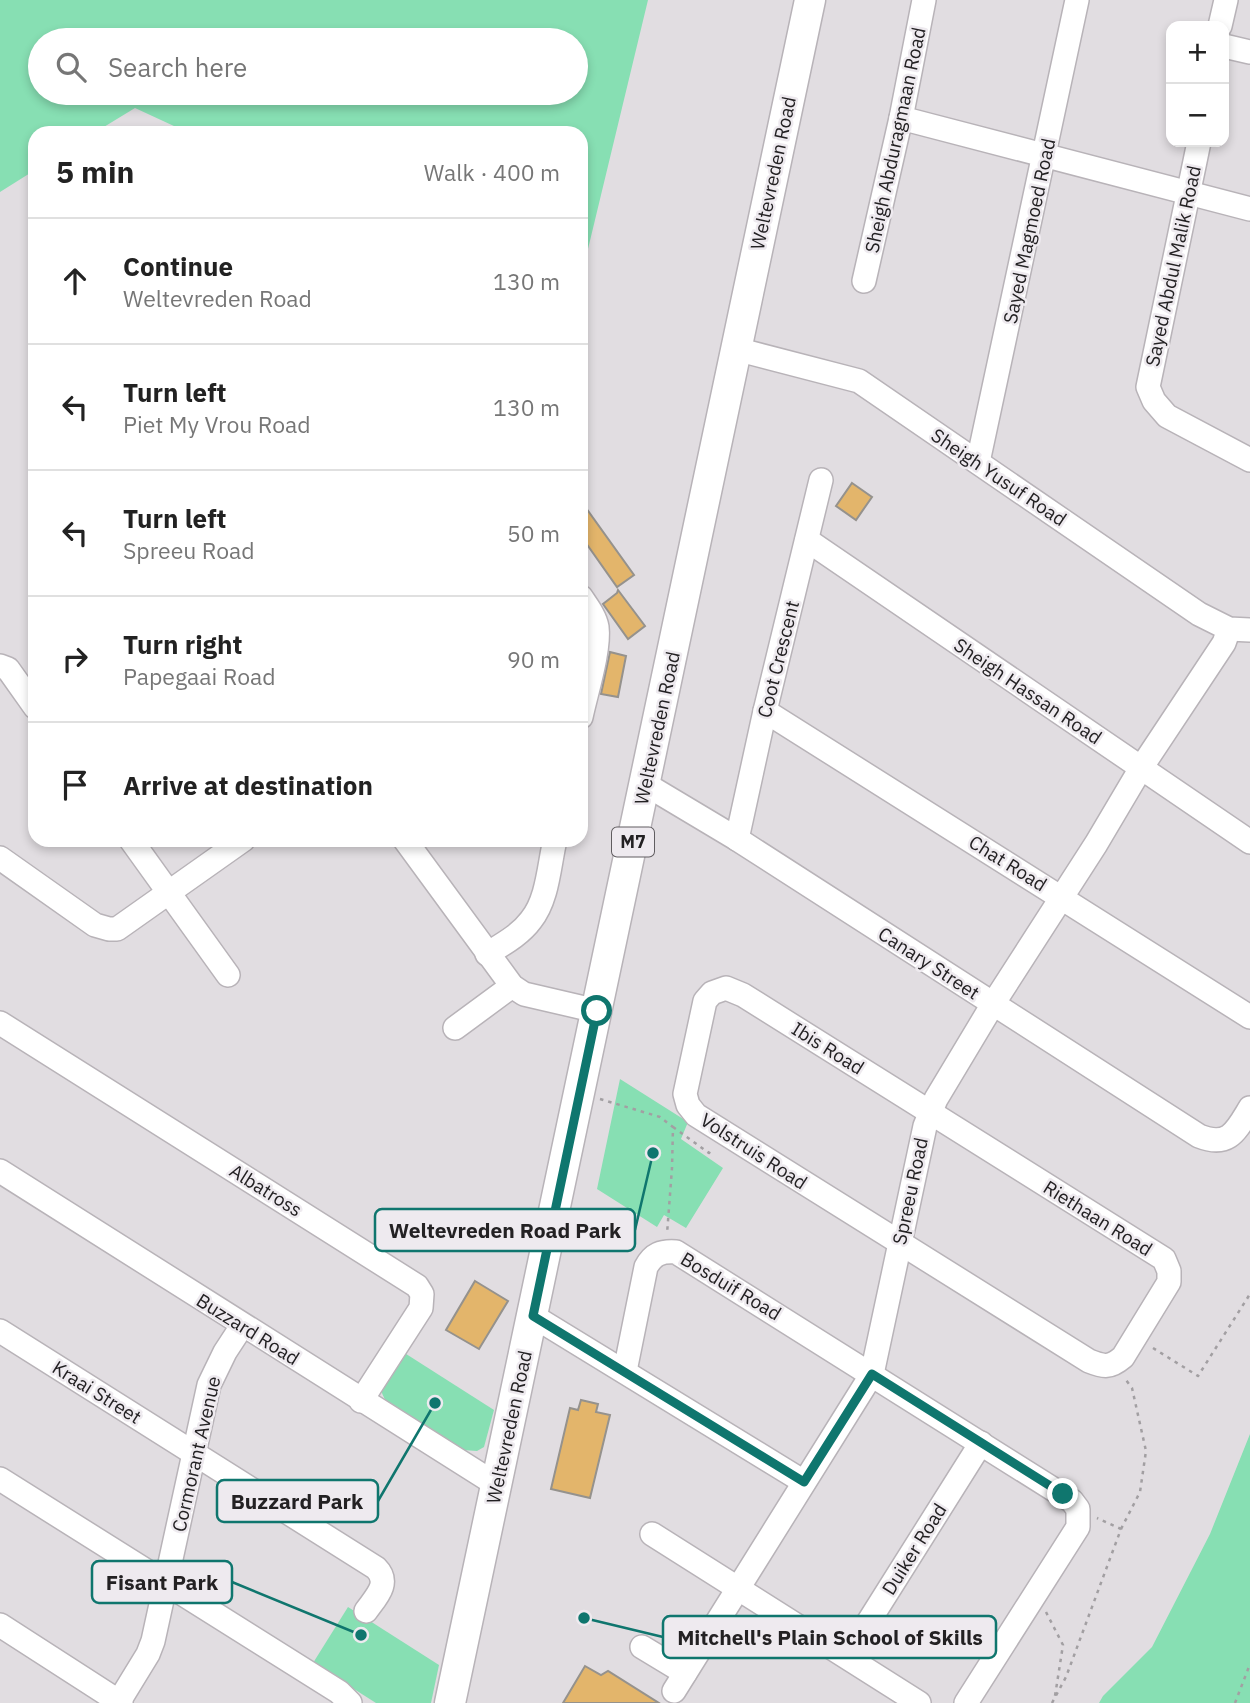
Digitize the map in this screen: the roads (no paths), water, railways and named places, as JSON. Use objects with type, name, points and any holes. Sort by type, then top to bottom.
[{"type":"main road","name":"Weltevreden Road","points":[[450,1703],[810,0]]},
{"type":"street","name":"Sheigh Abduragmaan Road","points":[[864,281],[901,118],[924,0]]},
{"type":"street","name":"Sayed Magmoed Road","points":[[978,462],[1077,0]]},
{"type":"street","points":[[1221,21],[1226,0]]},
{"type":"street","points":[[1229,47],[1250,52]]},
{"type":"street","points":[[901,118],[1250,209]]},
{"type":"street","name":"Sayed Abdul Malik Road","points":[[1198,147],[1148,387],[1154,401],[1167,416],[1250,460]]},
{"type":"street","name":"Sheigh Yusuf Road","points":[[736,349],[859,382],[1199,614],[1240,630]]},
{"type":"street","name":"Coot Crescent","points":[[737,839],[821,480]]},
{"type":"street","name":"Sheigh Hassan Road","points":[[807,540],[1250,842]]},
{"type":"street","points":[[588,608],[597,626],[597,643],[588,685]]},
{"type":"street","name":"Spreeu Road","points":[[642,1647],[679,1682],[872,1374],[929,1112],[993,1004],[1096,844],[1141,768],[1224,643],[1240,630]]},
{"type":"street","points":[[0,666],[8,669],[28,697]]},
{"type":"street","name":"Chat Road","points":[[765,711],[1250,1017]]},
{"type":"street","name":"Canary Street","points":[[645,784],[737,839],[1199,1136],[1212,1141],[1229,1137],[1250,1108]]},
{"type":"street","points":[[136,847],[228,975]]},
{"type":"street","points":[[0,858],[95,926],[117,929],[233,847]]},
{"type":"street","points":[[410,847],[512,986],[524,995],[597,1011]]},
{"type":"street","points":[[487,954],[516,935],[532,919],[542,900],[553,847]]},
{"type":"street","points":[[455,1028],[512,986]]},
{"type":"street","name":"Ibis Road","points":[[726,988],[743,995],[929,1112]]},
{"type":"street","name":"Volstruis Road","points":[[726,988],[712,993],[705,1001],[685,1094],[692,1110],[899,1243]]},
{"type":"street","name":"Albatross","points":[[0,1023],[417,1286],[422,1294],[421,1308],[361,1401]]},
{"type":"street","name":"Riethaan Road","points":[[899,1243],[1089,1362],[1105,1367],[1123,1357],[1169,1282],[1169,1271],[1164,1259],[929,1112]]},
{"type":"street","name":"Buzzard Road","points":[[0,1171],[497,1486]]},
{"type":"street","name":"Bosduif Road","points":[[625,1371],[646,1267],[650,1259],[665,1251],[676,1252],[687,1258],[872,1374]]},
{"type":"street","points":[[533,1316],[804,1482]]},
{"type":"street","name":"Cormorant Avenue","points":[[119,1702],[153,1641],[213,1376],[242,1326]]},
{"type":"street","name":"Kraai Street","points":[[0,1331],[379,1571],[384,1578],[382,1588],[366,1611]]},
{"type":"street","points":[[872,1374],[1072,1501],[1077,1509],[1078,1527],[966,1703]]},
{"type":"street","name":"Duiker Road","points":[[847,1656],[981,1443]]},
{"type":"street","points":[[0,1479],[339,1692],[351,1703]]},
{"type":"street","points":[[652,1534],[919,1703]]},
{"type":"street","points":[[0,1625],[119,1702]]},
{"type":"place","name":"Weltevreden Road Park","points":[[653,1153]]},
{"type":"place","name":"Buzzard Park","points":[[435,1403]]},
{"type":"place","name":"Mitchell's Plain School of Skills","points":[[584,1618]]},
{"type":"place","name":"Fisant Park","points":[[361,1635]]}]
